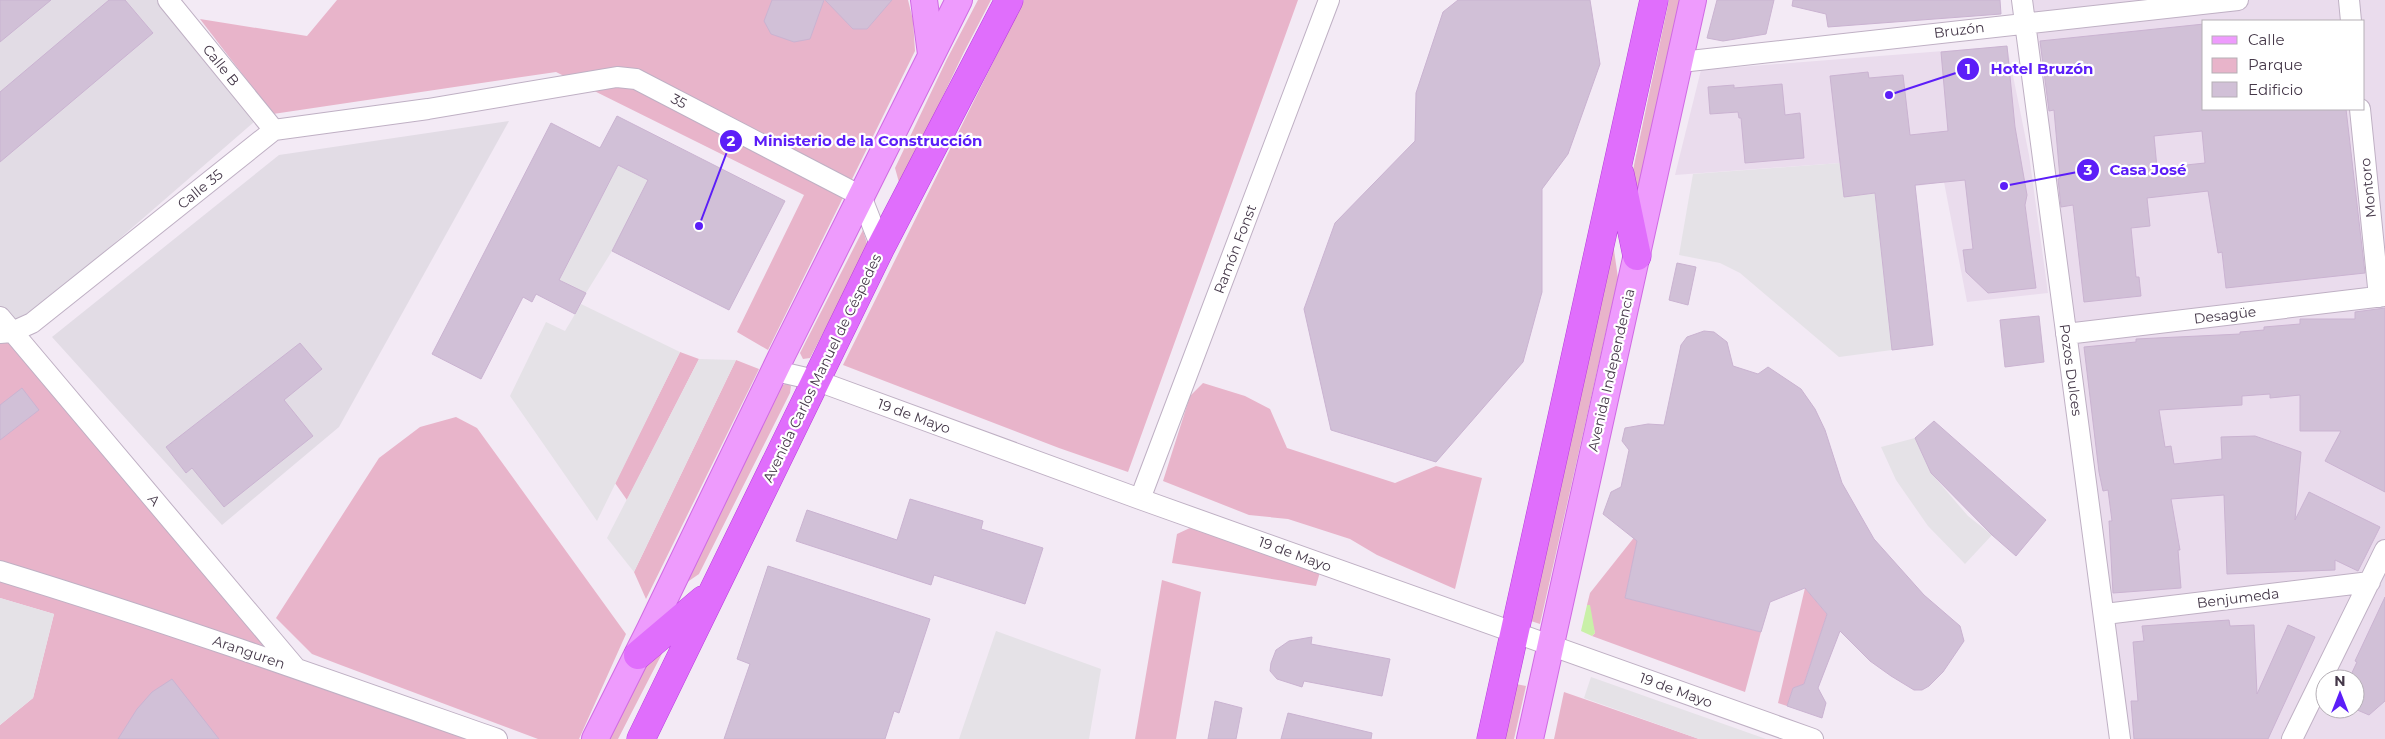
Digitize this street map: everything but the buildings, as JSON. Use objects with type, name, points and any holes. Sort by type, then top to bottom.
[{"type":"highway","name":"Avenida Carlos Manuel de Céspedes","points":[[641,739],[881,247],[1009,0]]},
{"type":"highway","points":[[1491,739],[1654,0]]},
{"type":"highway","points":[[1618,167],[1637,256]]},
{"type":"highway","points":[[638,655],[711,593]]},
{"type":"main road","points":[[924,0],[931,54]]},
{"type":"main road","points":[[594,739],[638,655],[861,196],[959,0]]},
{"type":"main road","name":"Avenida Independencia","points":[[1530,739],[1552,646],[1591,457],[1681,62],[1693,0]]},
{"type":"street","name":"Calle B","points":[[168,0],[274,130]]},
{"type":"street","name":"Ramón Fonst","points":[[1140,499],[1329,0]]},
{"type":"street","name":"Pozos Dulces","points":[[2022,0],[2105,614],[2120,739]]},
{"type":"street","name":"Bruzón","points":[[1681,62],[2025,22],[2238,0]]},
{"type":"street","points":[[2349,0],[2351,20]]},
{"type":"street","name":"35","points":[[274,130],[428,108],[617,77],[636,79],[861,196]]},
{"type":"street","name":"Montoro","points":[[2360,110],[2382,297]]},
{"type":"street","name":"Calle 35","points":[[4,327],[32,323],[274,130]]},
{"type":"street","points":[[861,196],[881,247]]},
{"type":"street","name":"Desagüe","points":[[2066,334],[2382,297]]},
{"type":"street","name":"A","points":[[4,327],[295,668]]},
{"type":"street","name":"19 de Mayo","points":[[776,371],[815,380],[1140,499],[1813,739]]},
{"type":"street","points":[[2292,739],[2385,550]]},
{"type":"street","name":"Aranguren","points":[[0,571],[295,668],[497,739]]},
{"type":"street","name":"Benjumeda","points":[[2105,614],[2370,582]]},
{"type":"shaded area","points":[[0,0],[167,0],[254,122],[12,332],[0,317]]},
{"type":"shaded area","points":[[2028,0],[2385,0],[2385,739],[2128,739]]},
{"type":"shaded area","points":[[2007,46],[2029,155],[2048,293],[1967,302],[1944,182],[1844,197],[1840,163],[1675,175],[1701,70]]},
{"type":"shaded area","points":[[509,121],[339,427],[222,525],[52,337],[279,155]]},
{"type":"shaded area","points":[[1840,163],[1844,197],[1875,193],[1892,350],[1839,357],[1740,273],[1720,263],[1679,255],[1693,174]]},
{"type":"shaded area","points":[[618,165],[648,180],[612,251],[586,293],[559,280]]},
{"type":"shaded area","points":[[581,304],[680,352],[597,521],[510,396],[546,322],[565,331]]},
{"type":"shaded area","points":[[699,359],[736,360],[634,572],[607,538]]},
{"type":"shaded area","points":[[1915,438],[1931,473],[1968,516],[1992,535],[1965,564],[1928,526],[1896,480],[1881,447]]},
{"type":"shaded area","points":[[0,598],[54,614],[33,698],[0,725]]},
{"type":"shaded area","points":[[1587,605],[1590,605],[1595,633],[1592,636],[1581,631]]},
{"type":"shaded area","points":[[996,631],[1101,669],[1089,739],[959,739]]},
{"type":"shaded area","points":[[1591,677],[1766,739],[1699,739],[1584,698]]},
{"type":"green space","points":[[337,0],[908,0],[913,20],[915,51],[768,350],[737,332],[804,195],[556,72],[273,114],[200,19],[307,36]]},
{"type":"green space","points":[[978,0],[991,0],[900,186],[895,168],[947,59]]},
{"type":"green space","points":[[1024,0],[1298,0],[1128,472],[1059,448],[843,365]]},
{"type":"green space","points":[[1669,0],[1681,0],[1637,203],[1633,170]]},
{"type":"green space","points":[[863,230],[868,247],[810,358],[803,359],[800,353]]},
{"type":"green space","points":[[1613,243],[1618,278],[1540,624],[1531,621]]},
{"type":"green space","points":[[12,332],[264,614],[295,668],[497,739],[0,739],[0,725],[33,698],[54,614],[0,598],[0,333]]},
{"type":"green space","points":[[680,352],[699,359],[627,500],[615,483]]},
{"type":"green space","points":[[736,360],[759,369],[646,599],[634,572]]},
{"type":"green space","points":[[787,383],[791,386],[790,393],[699,574],[683,585],[781,386]]},
{"type":"green space","points":[[1203,383],[1245,396],[1270,409],[1287,448],[1395,483],[1436,466],[1482,478],[1455,589],[1377,555],[1350,539],[1288,519],[1249,515],[1163,481],[1190,396]]},
{"type":"green space","points":[[456,417],[477,428],[626,634],[579,739],[538,739],[312,654],[276,618],[379,458],[420,427]]},
{"type":"green space","points":[[1192,527],[1320,572],[1316,586],[1172,563],[1177,534]]},
{"type":"green space","points":[[1640,530],[1625,598],[1761,632],[1745,692],[1592,636],[1595,633],[1587,605],[1590,593]]},
{"type":"green space","points":[[1162,580],[1201,592],[1176,739],[1135,739]]},
{"type":"green space","points":[[1805,588],[1827,614],[1804,684],[1793,688],[1787,706],[1778,703]]},
{"type":"green space","points":[[668,642],[618,739],[607,739],[648,660]]},
{"type":"green space","points":[[1516,684],[1526,686],[1514,739],[1505,739]]},
{"type":"green space","points":[[1564,692],[1699,739],[1554,739]]},
{"type":"place","name":"Hotel Bruzón","points":[[1889,95]]},
{"type":"place","name":"Casa José","points":[[2004,186]]},
{"type":"place","name":"Ministerio de la Construcción","points":[[699,226]]}]
